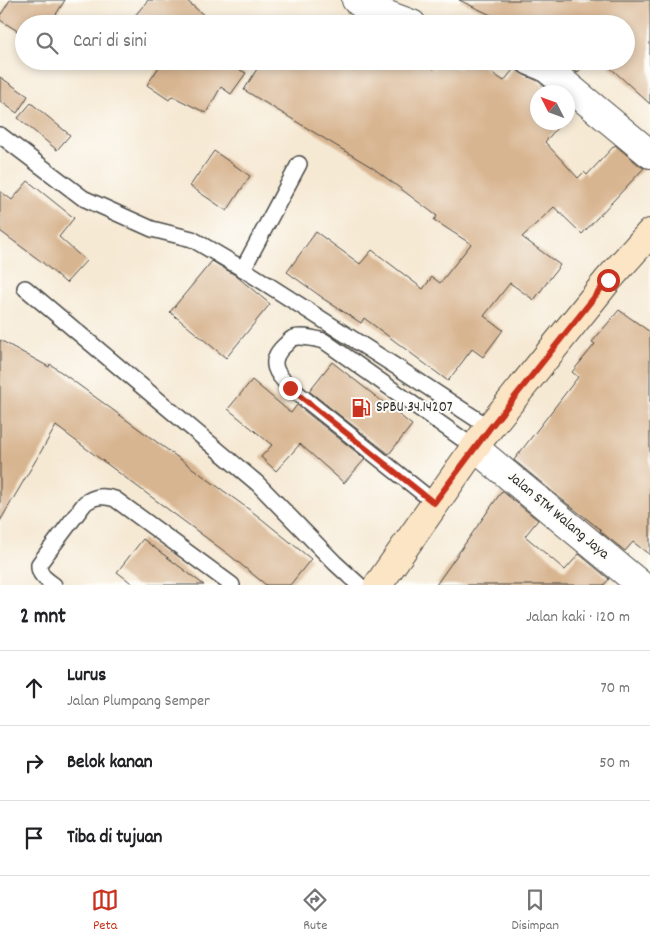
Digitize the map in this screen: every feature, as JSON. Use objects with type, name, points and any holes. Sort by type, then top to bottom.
[{"type":"main road","points":[[378,585],[434,503],[482,438],[608,280],[650,233]]},
{"type":"street","points":[[356,0],[364,6],[388,15]]},
{"type":"street","points":[[549,70],[650,154]]},
{"type":"street","name":"Jalan STM Walang Jaya","points":[[482,438],[640,584]]},
{"type":"lane","points":[[0,135],[83,198],[152,229],[192,239],[243,270],[403,371],[482,438]]},
{"type":"lane","points":[[243,270],[299,164]]},
{"type":"lane","points":[[25,288],[258,483],[335,563],[359,585]]},
{"type":"lane","points":[[434,503],[290,388],[281,378],[274,363],[277,352],[293,338],[305,337],[324,341],[482,438]]},
{"type":"lane","points":[[54,585],[40,572],[40,564],[85,503],[92,498],[100,496],[115,499],[232,585]]},
{"type":"building","points":[[10,0],[65,0],[56,15],[15,15],[15,29],[0,20],[0,16]]},
{"type":"building","points":[[148,0],[186,0],[204,15],[136,15]]},
{"type":"building","points":[[459,0],[650,0],[650,104],[613,70],[635,70],[635,15],[491,15]]},
{"type":"building","points":[[157,70],[240,70],[246,73],[231,94],[221,87],[206,113],[172,96],[169,100],[147,85]]},
{"type":"building","points":[[256,70],[488,70],[504,81],[513,70],[518,70],[543,85],[530,85],[530,130],[555,130],[545,142],[578,178],[584,172],[587,175],[615,145],[644,168],[582,234],[554,207],[522,237],[560,265],[534,300],[510,283],[484,316],[503,330],[483,357],[472,349],[448,381],[364,318],[361,323],[322,298],[287,272],[316,232],[360,264],[372,250],[423,289],[432,277],[440,283],[471,244],[434,220],[437,216],[373,168],[244,90]]},
{"type":"building","points":[[0,77],[28,96],[17,113],[0,101]]},
{"type":"building","points":[[31,103],[70,135],[57,150],[18,118]]},
{"type":"building","points":[[214,151],[250,176],[227,211],[190,186]]},
{"type":"building","points":[[28,181],[74,218],[59,237],[86,261],[66,283],[42,262],[0,231],[0,191],[12,200]]},
{"type":"building","points":[[212,261],[235,275],[270,304],[226,358],[170,312]]},
{"type":"building","points":[[619,310],[650,332],[650,555],[633,542],[625,551],[514,460],[578,377],[572,372],[595,344],[592,342]]},
{"type":"building","points":[[0,340],[49,367],[50,364],[258,516],[311,559],[290,585],[266,585],[228,554],[56,426],[0,521]]},
{"type":"building","name":"SPBU 34.14207","points":[[332,362],[412,425],[389,454],[309,391]]},
{"type":"building","points":[[252,380],[291,413],[297,405],[365,459],[344,483],[300,444],[276,471],[261,457],[272,445],[228,409]]},
{"type":"building","points":[[502,491],[538,520],[525,536],[565,570],[579,554],[609,579],[604,585],[436,585]]},
{"type":"building","points":[[143,539],[204,585],[134,585],[117,572]]},
{"type":"place","name":"SPBU 34.14207","points":[[361,408]]},
{"type":"route","points":[[290,388],[434,503],[490,428],[608,280]]}]
